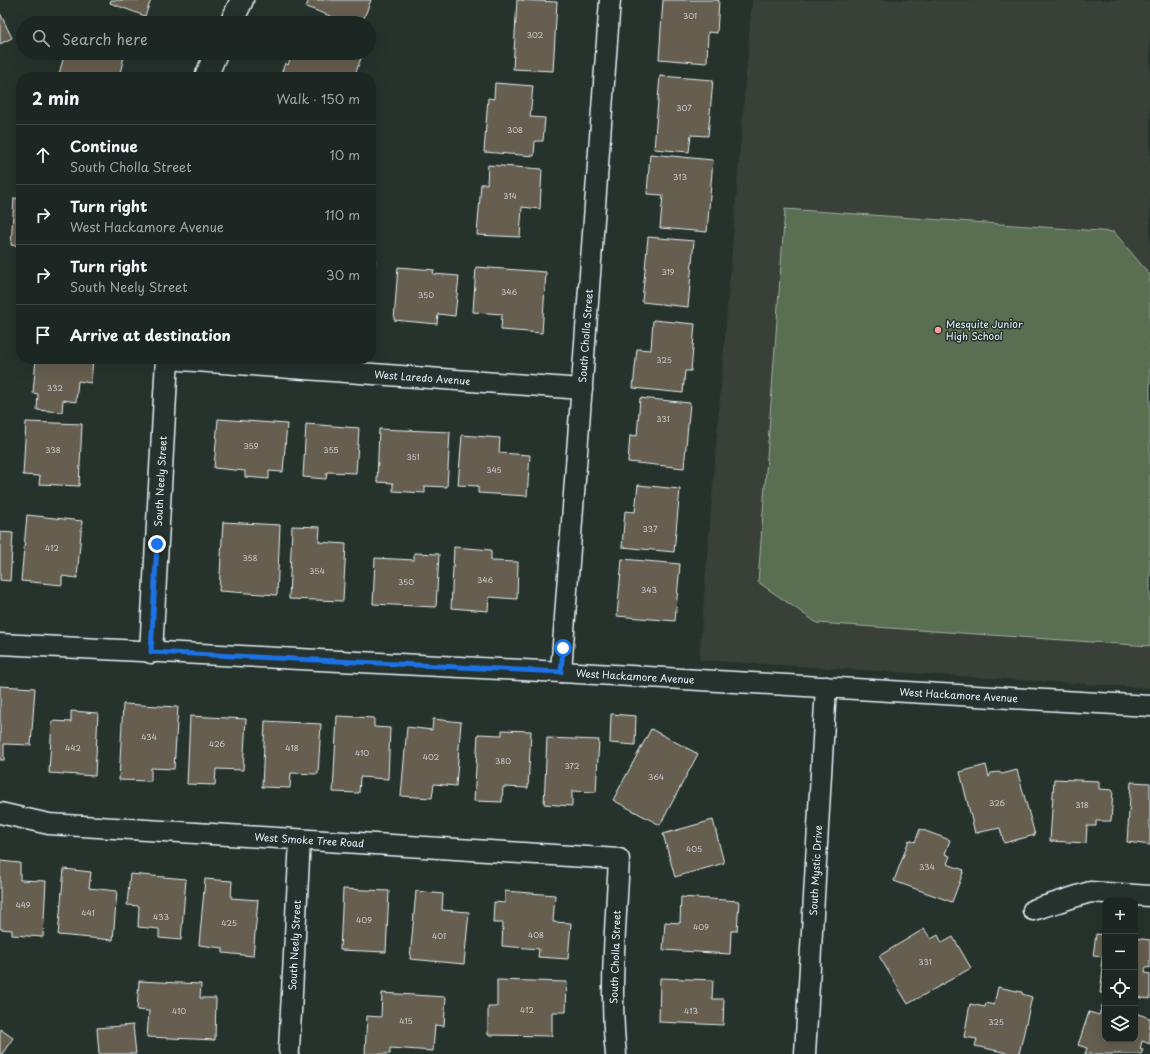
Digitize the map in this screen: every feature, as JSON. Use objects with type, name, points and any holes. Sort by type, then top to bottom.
[{"type":"street","points":[[234,16],[242,0]]},
{"type":"street","name":"South Cholla Street","points":[[561,672],[610,0]]},
{"type":"street","points":[[208,72],[213,60]]},
{"type":"street","name":"South Neely Street","points":[[151,652],[167,364]]},
{"type":"street","name":"West Laredo Avenue","points":[[236,364],[582,389]]},
{"type":"street","name":"West Hackamore Avenue","points":[[0,644],[561,672],[1150,706]]},
{"type":"street","name":"South Mystic Drive","points":[[805,1054],[826,687]]},
{"type":"street","name":"West Smoke Tree Road","points":[[0,813],[49,824],[619,859]]},
{"type":"street","name":"South Neely Street","points":[[289,1050],[300,840]]},
{"type":"street","name":"South Cholla Street","points":[[616,1054],[613,987],[619,859]]},
{"type":"street","points":[[1033,910],[1090,892],[1150,896]]},
{"type":"shaded area","name":"Mesquite Junior High School","points":[[752,0],[1150,0],[1150,688],[699,660]]},
{"type":"green space","points":[[785,209],[1114,232],[1150,275],[1150,646],[817,623],[758,582]]},
{"type":"building","points":[[111,0],[151,0],[145,16],[110,3]]},
{"type":"building","points":[[309,0],[371,0],[365,16],[330,16],[306,7]]},
{"type":"building","points":[[517,0],[557,2],[553,71],[513,69]]},
{"type":"building","points":[[663,0],[719,0],[717,33],[708,32],[707,63],[659,59]]},
{"type":"building","points":[[0,13],[12,38],[0,44]]},
{"type":"building","points":[[63,60],[123,60],[120,72],[59,72]]},
{"type":"building","points":[[290,60],[360,60],[356,72],[282,72],[285,63],[288,65]]},
{"type":"building","points":[[660,76],[713,80],[708,136],[691,135],[689,152],[654,149]]},
{"type":"building","points":[[495,83],[533,86],[530,117],[545,118],[543,141],[535,141],[534,156],[484,152],[488,98],[494,99]]},
{"type":"building","points":[[650,154],[713,160],[707,232],[660,228],[663,195],[647,194]]},
{"type":"building","points":[[488,165],[542,169],[540,209],[522,207],[520,237],[477,235],[481,184],[487,184]]},
{"type":"building","points":[[14,198],[16,198],[16,246],[11,245]]},
{"type":"building","points":[[648,237],[694,241],[688,307],[642,302]]},
{"type":"building","points":[[398,267],[434,270],[433,274],[459,276],[455,316],[438,314],[437,324],[394,320]]},
{"type":"building","points":[[476,267],[546,272],[542,333],[501,330],[502,314],[473,312]]},
{"type":"building","points":[[653,320],[695,324],[691,371],[685,371],[683,393],[633,388],[637,349],[651,350]]},
{"type":"building","points":[[36,364],[93,364],[91,383],[78,381],[76,402],[63,400],[62,412],[37,410],[38,394],[33,393]]},
{"type":"building","points":[[640,398],[690,403],[684,468],[628,462],[630,435],[637,436]]},
{"type":"building","points":[[218,419],[287,424],[283,472],[269,471],[269,479],[245,477],[245,471],[214,468]]},
{"type":"building","points":[[26,422],[82,424],[79,486],[39,484],[40,476],[23,475]]},
{"type":"building","points":[[306,424],[359,428],[356,473],[327,472],[326,479],[303,477]]},
{"type":"building","points":[[379,429],[450,432],[447,487],[425,486],[425,493],[393,491],[393,483],[377,482]]},
{"type":"building","points":[[462,435],[500,438],[499,453],[530,455],[527,496],[478,493],[478,486],[458,485]]},
{"type":"building","points":[[638,485],[680,489],[674,552],[622,547],[625,511],[635,512]]},
{"type":"building","points":[[27,515],[82,521],[77,578],[62,576],[62,585],[21,581]]},
{"type":"building","points":[[223,522],[280,525],[277,595],[219,591]]},
{"type":"building","points":[[292,526],[320,527],[319,542],[346,544],[343,601],[289,599]]},
{"type":"building","points":[[0,532],[13,533],[10,581],[0,580]]},
{"type":"building","points":[[454,547],[491,550],[491,561],[518,562],[517,599],[489,597],[488,611],[451,608]]},
{"type":"building","points":[[414,553],[439,554],[436,607],[373,604],[375,558],[414,560]]},
{"type":"building","points":[[622,559],[680,564],[675,621],[617,616]]},
{"type":"building","points":[[0,686],[35,688],[31,745],[4,744],[4,760],[0,760]]},
{"type":"building","points":[[123,704],[178,707],[174,769],[151,768],[151,781],[119,780]]},
{"type":"building","points":[[71,711],[98,713],[95,776],[49,773],[52,721],[71,722]]},
{"type":"building","points":[[611,714],[636,716],[635,745],[610,743]]},
{"type":"building","points":[[190,716],[246,719],[243,770],[216,769],[215,785],[187,784]]},
{"type":"building","points":[[337,716],[374,718],[374,727],[390,728],[388,779],[360,777],[359,793],[333,792]]},
{"type":"building","points":[[433,719],[461,722],[456,786],[434,784],[432,798],[401,796],[407,727],[432,730]]},
{"type":"building","points":[[265,721],[321,724],[318,774],[291,773],[290,788],[262,787]]},
{"type":"building","points":[[651,729],[698,754],[660,825],[613,800]]},
{"type":"building","points":[[502,730],[531,731],[528,788],[503,787],[502,802],[474,801],[478,734],[502,735]]},
{"type":"building","points":[[547,738],[599,740],[596,792],[572,791],[572,806],[544,804]]},
{"type":"building","points":[[986,765],[989,777],[991,773],[999,772],[1002,774],[1017,770],[1035,835],[1004,843],[1000,828],[975,833],[960,772]]},
{"type":"building","points":[[1054,779],[1099,781],[1099,789],[1113,790],[1111,821],[1096,821],[1096,826],[1087,826],[1086,843],[1050,841]]},
{"type":"building","points":[[1131,782],[1150,783],[1150,845],[1127,842]]},
{"type":"building","points":[[713,820],[724,863],[675,877],[663,834]]},
{"type":"building","points":[[920,829],[950,840],[945,854],[950,856],[947,864],[964,870],[952,902],[894,881],[909,840],[915,842]]},
{"type":"building","points":[[0,861],[20,863],[20,880],[46,881],[43,937],[12,935],[12,930],[0,929]]},
{"type":"building","points":[[64,869],[91,872],[89,888],[117,891],[113,940],[58,935]]},
{"type":"building","points":[[130,874],[186,879],[181,940],[159,938],[159,929],[138,927],[139,906],[127,905]]},
{"type":"building","points":[[205,879],[232,881],[231,898],[258,900],[253,956],[223,953],[223,948],[199,945]]},
{"type":"building","points":[[343,889],[389,891],[386,952],[340,950]]},
{"type":"building","points":[[416,891],[443,894],[442,910],[469,912],[464,964],[410,959]]},
{"type":"building","points":[[505,891],[555,895],[553,922],[571,923],[568,959],[538,957],[539,949],[502,946],[503,923],[493,923],[494,902],[505,903]]},
{"type":"building","points":[[681,897],[739,901],[737,931],[731,931],[730,954],[663,950],[665,922],[680,923]]},
{"type":"building","points":[[924,929],[931,939],[938,935],[942,943],[953,937],[971,968],[908,1004],[879,956]]},
{"type":"building","points":[[1096,934],[1102,935],[1102,957],[1093,956]]},
{"type":"building","points":[[1138,938],[1150,940],[1150,968],[1146,967],[1145,973],[1150,974],[1150,999],[1138,997]]},
{"type":"building","points":[[1102,977],[1102,993],[1100,993]]},
{"type":"building","points":[[660,978],[713,980],[712,999],[724,999],[723,1025],[659,1022]]},
{"type":"building","points":[[497,980],[567,982],[566,1012],[552,1012],[552,1036],[488,1035],[488,1007],[497,1007]]},
{"type":"building","points":[[139,981],[201,984],[200,998],[216,998],[215,1040],[147,1037],[149,1011],[137,1010]]},
{"type":"building","points":[[998,987],[1022,992],[1022,994],[1032,997],[1019,1054],[1012,1054],[975,1046],[977,1039],[964,1037],[970,1004],[985,1007],[986,1003],[994,1005]]},
{"type":"building","points":[[382,993],[446,997],[444,1026],[435,1025],[433,1051],[390,1048],[390,1054],[365,1054],[367,1016],[381,1017]]},
{"type":"building","points":[[1102,1006],[1102,1042],[1138,1042],[1138,1014],[1150,1018],[1150,1044],[1142,1041],[1140,1049],[1143,1050],[1141,1054],[1085,1054],[1087,1048],[1078,1045],[1089,1012],[1099,1015]]},
{"type":"building","points":[[133,1025],[136,1054],[99,1054],[97,1028]]},
{"type":"building","points":[[0,1029],[13,1038],[2,1054],[0,1054]]},
{"type":"place","name":"Mesquite Junior High School","points":[[938,330]]},
{"type":"route","points":[[157,544],[151,652],[561,672],[563,648]]}]
